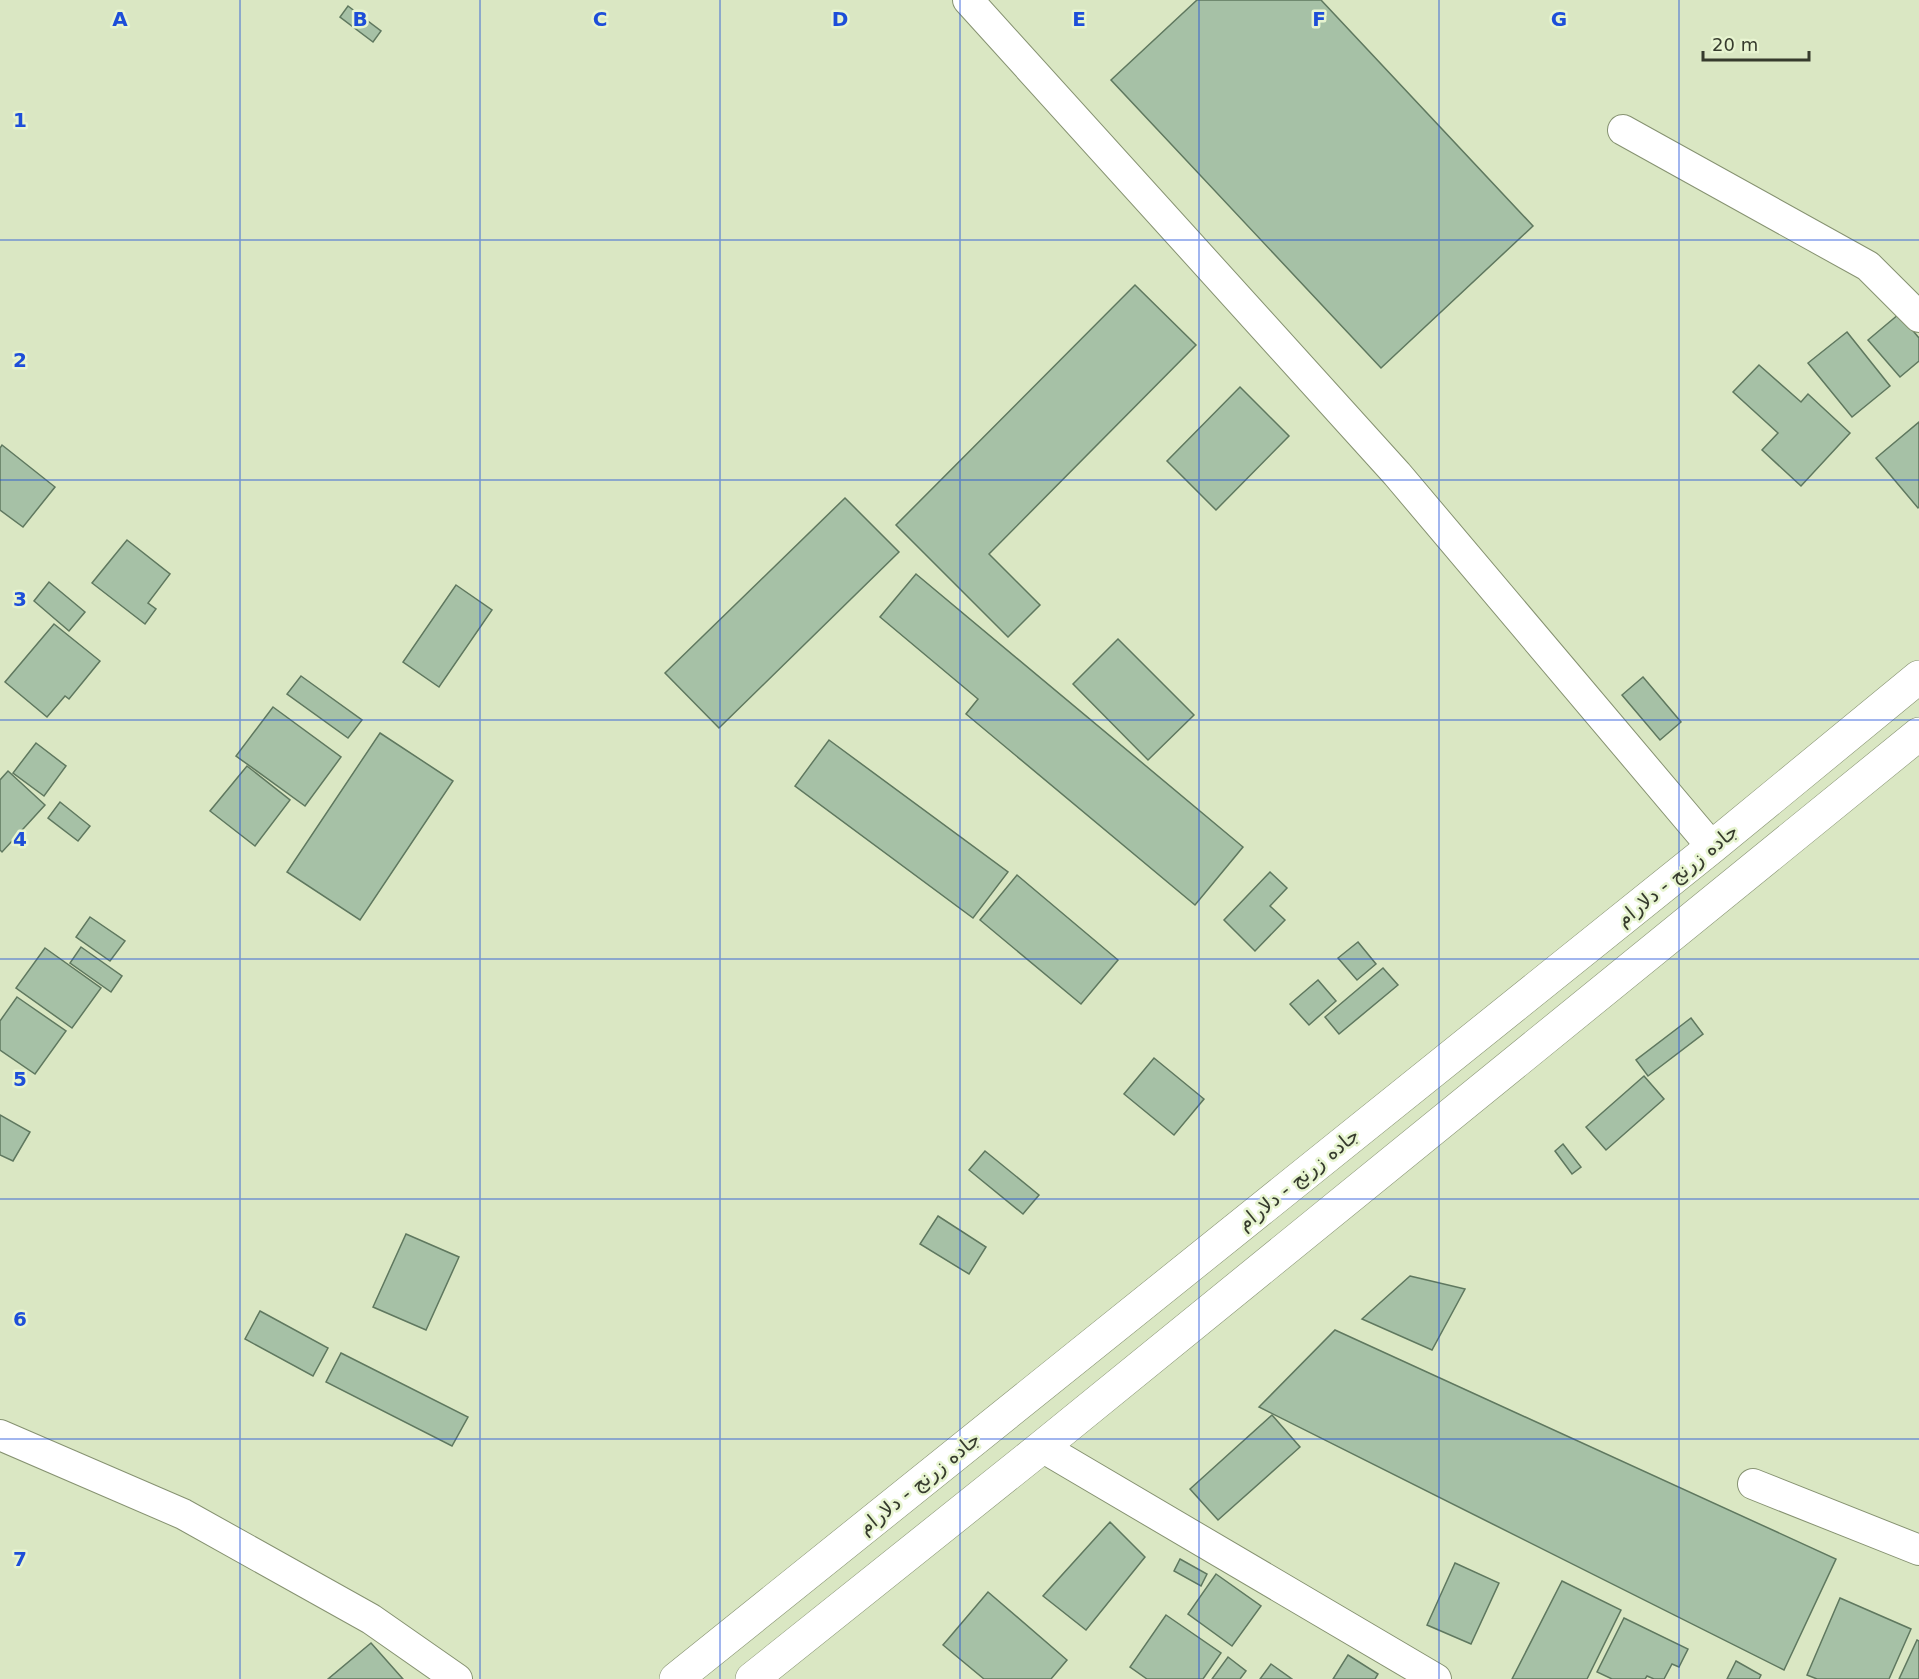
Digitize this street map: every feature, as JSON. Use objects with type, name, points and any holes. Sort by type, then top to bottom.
[{"type":"highway","name":"جاده زرنج - دلارام","points":[[676,1679],[1712,847],[1919,677]]},
{"type":"highway","points":[[752,1679],[1042,1447],[1919,734]]},
{"type":"street","points":[[968,0],[1397,474],[1712,847]]},
{"type":"street","points":[[1623,130],[1868,266],[1919,317]]},
{"type":"street","points":[[0,1435],[183,1514],[371,1619],[457,1679]]},
{"type":"street","points":[[1042,1447],[1436,1679]]},
{"type":"street","points":[[1753,1484],[1919,1550]]},
{"type":"building","points":[[1197,0],[1321,0],[1533,226],[1381,368],[1111,80]]},
{"type":"building","points":[[348,6],[381,31],[373,42],[340,17]]},
{"type":"building","points":[[1135,285],[1196,345],[989,554],[1040,605],[1008,637],[896,525]]},
{"type":"building","points":[[1899,314],[1919,338],[1919,361],[1900,377],[1868,340]]},
{"type":"building","points":[[1847,332],[1890,386],[1852,417],[1808,363]]},
{"type":"building","points":[[1759,365],[1801,402],[1808,394],[1850,433],[1801,486],[1762,450],[1778,433],[1733,392]]},
{"type":"building","points":[[1240,387],[1289,436],[1216,510],[1167,461]]},
{"type":"building","points":[[1919,422],[1919,507],[1918,508],[1876,458]]},
{"type":"building","points":[[2,445],[55,487],[23,527],[0,510],[0,448]]},
{"type":"building","points":[[845,498],[899,552],[719,728],[665,673]]},
{"type":"building","points":[[127,540],[170,574],[148,603],[156,609],[145,624],[92,583]]},
{"type":"building","points":[[916,574],[1243,847],[1195,905],[966,714],[978,699],[880,617]]},
{"type":"building","points":[[49,582],[85,612],[69,631],[34,601]]},
{"type":"building","points":[[456,585],[492,610],[439,687],[403,662]]},
{"type":"building","points":[[54,624],[100,661],[69,699],[65,696],[47,717],[5,682]]},
{"type":"building","points":[[1118,639],[1194,715],[1148,760],[1073,684]]},
{"type":"building","points":[[301,676],[362,720],[348,738],[287,694]]},
{"type":"building","points":[[1643,677],[1681,722],[1660,740],[1622,695]]},
{"type":"building","points":[[273,707],[341,757],[305,806],[236,756]]},
{"type":"building","points":[[380,733],[453,781],[360,920],[287,872]]},
{"type":"building","points":[[829,740],[1008,872],[973,918],[795,786]]},
{"type":"building","points":[[36,743],[66,766],[44,796],[13,773]]},
{"type":"building","points":[[247,766],[290,800],[255,846],[210,811]]},
{"type":"building","points":[[8,771],[45,805],[2,852],[0,850],[0,780]]},
{"type":"building","points":[[60,802],[90,826],[78,841],[48,818]]},
{"type":"building","points":[[1270,872],[1287,888],[1270,906],[1285,920],[1255,951],[1224,920]]},
{"type":"building","points":[[1017,875],[1118,960],[1081,1004],[980,920]]},
{"type":"building","points":[[90,917],[125,941],[110,961],[76,937]]},
{"type":"building","points":[[1358,942],[1376,964],[1357,980],[1338,958]]},
{"type":"building","points":[[81,947],[122,976],[111,992],[70,963]]},
{"type":"building","points":[[45,948],[101,988],[72,1028],[16,988]]},
{"type":"building","points":[[1383,968],[1398,985],[1339,1034],[1325,1017]]},
{"type":"building","points":[[1318,980],[1336,1001],[1309,1025],[1290,1004]]},
{"type":"building","points":[[17,997],[66,1031],[35,1074],[0,1050],[0,1021]]},
{"type":"building","points":[[1691,1018],[1703,1034],[1648,1076],[1636,1060]]},
{"type":"building","points":[[1154,1058],[1204,1099],[1174,1135],[1124,1094]]},
{"type":"building","points":[[1644,1076],[1664,1099],[1606,1150],[1586,1127]]},
{"type":"building","points":[[0,1115],[30,1132],[13,1161],[0,1155]]},
{"type":"building","points":[[1563,1144],[1581,1167],[1572,1174],[1555,1151]]},
{"type":"building","points":[[985,1151],[1039,1195],[1023,1214],[969,1170]]},
{"type":"building","points":[[938,1216],[986,1247],[969,1274],[920,1244]]},
{"type":"building","points":[[406,1234],[459,1257],[426,1330],[373,1307]]},
{"type":"building","points":[[1410,1276],[1465,1289],[1432,1350],[1362,1319]]},
{"type":"building","points":[[260,1311],[328,1348],[313,1376],[245,1339]]},
{"type":"building","points":[[1335,1330],[1836,1559],[1784,1670],[1259,1407]]},
{"type":"building","points":[[341,1353],[468,1417],[452,1446],[326,1382]]},
{"type":"building","points":[[1272,1415],[1300,1447],[1218,1520],[1190,1489]]},
{"type":"building","points":[[1110,1522],[1145,1557],[1086,1630],[1043,1596]]},
{"type":"building","points":[[1180,1559],[1207,1574],[1201,1586],[1174,1571]]},
{"type":"building","points":[[1455,1563],[1499,1583],[1471,1644],[1427,1625]]},
{"type":"building","points":[[1216,1574],[1261,1606],[1232,1646],[1188,1614]]},
{"type":"building","points":[[1562,1581],[1621,1610],[1587,1679],[1512,1679]]},
{"type":"building","points":[[988,1592],[1067,1660],[1051,1679],[984,1679],[943,1645]]},
{"type":"building","points":[[1840,1598],[1911,1629],[1889,1679],[1817,1679],[1807,1675]]},
{"type":"building","points":[[1166,1615],[1221,1653],[1203,1679],[1147,1679],[1130,1667]]},
{"type":"building","points":[[1624,1618],[1688,1649],[1679,1667],[1672,1664],[1664,1679],[1647,1676],[1645,1679],[1612,1679],[1597,1672]]},
{"type":"building","points":[[1917,1640],[1919,1641],[1919,1679],[1899,1679]]},
{"type":"building","points":[[371,1643],[403,1679],[328,1679]]},
{"type":"building","points":[[1348,1655],[1378,1674],[1375,1679],[1333,1679]]},
{"type":"building","points":[[1228,1657],[1246,1671],[1240,1679],[1212,1679]]},
{"type":"building","points":[[1736,1661],[1761,1675],[1759,1679],[1727,1679]]},
{"type":"building","points":[[1271,1664],[1292,1679],[1260,1679]]}]
